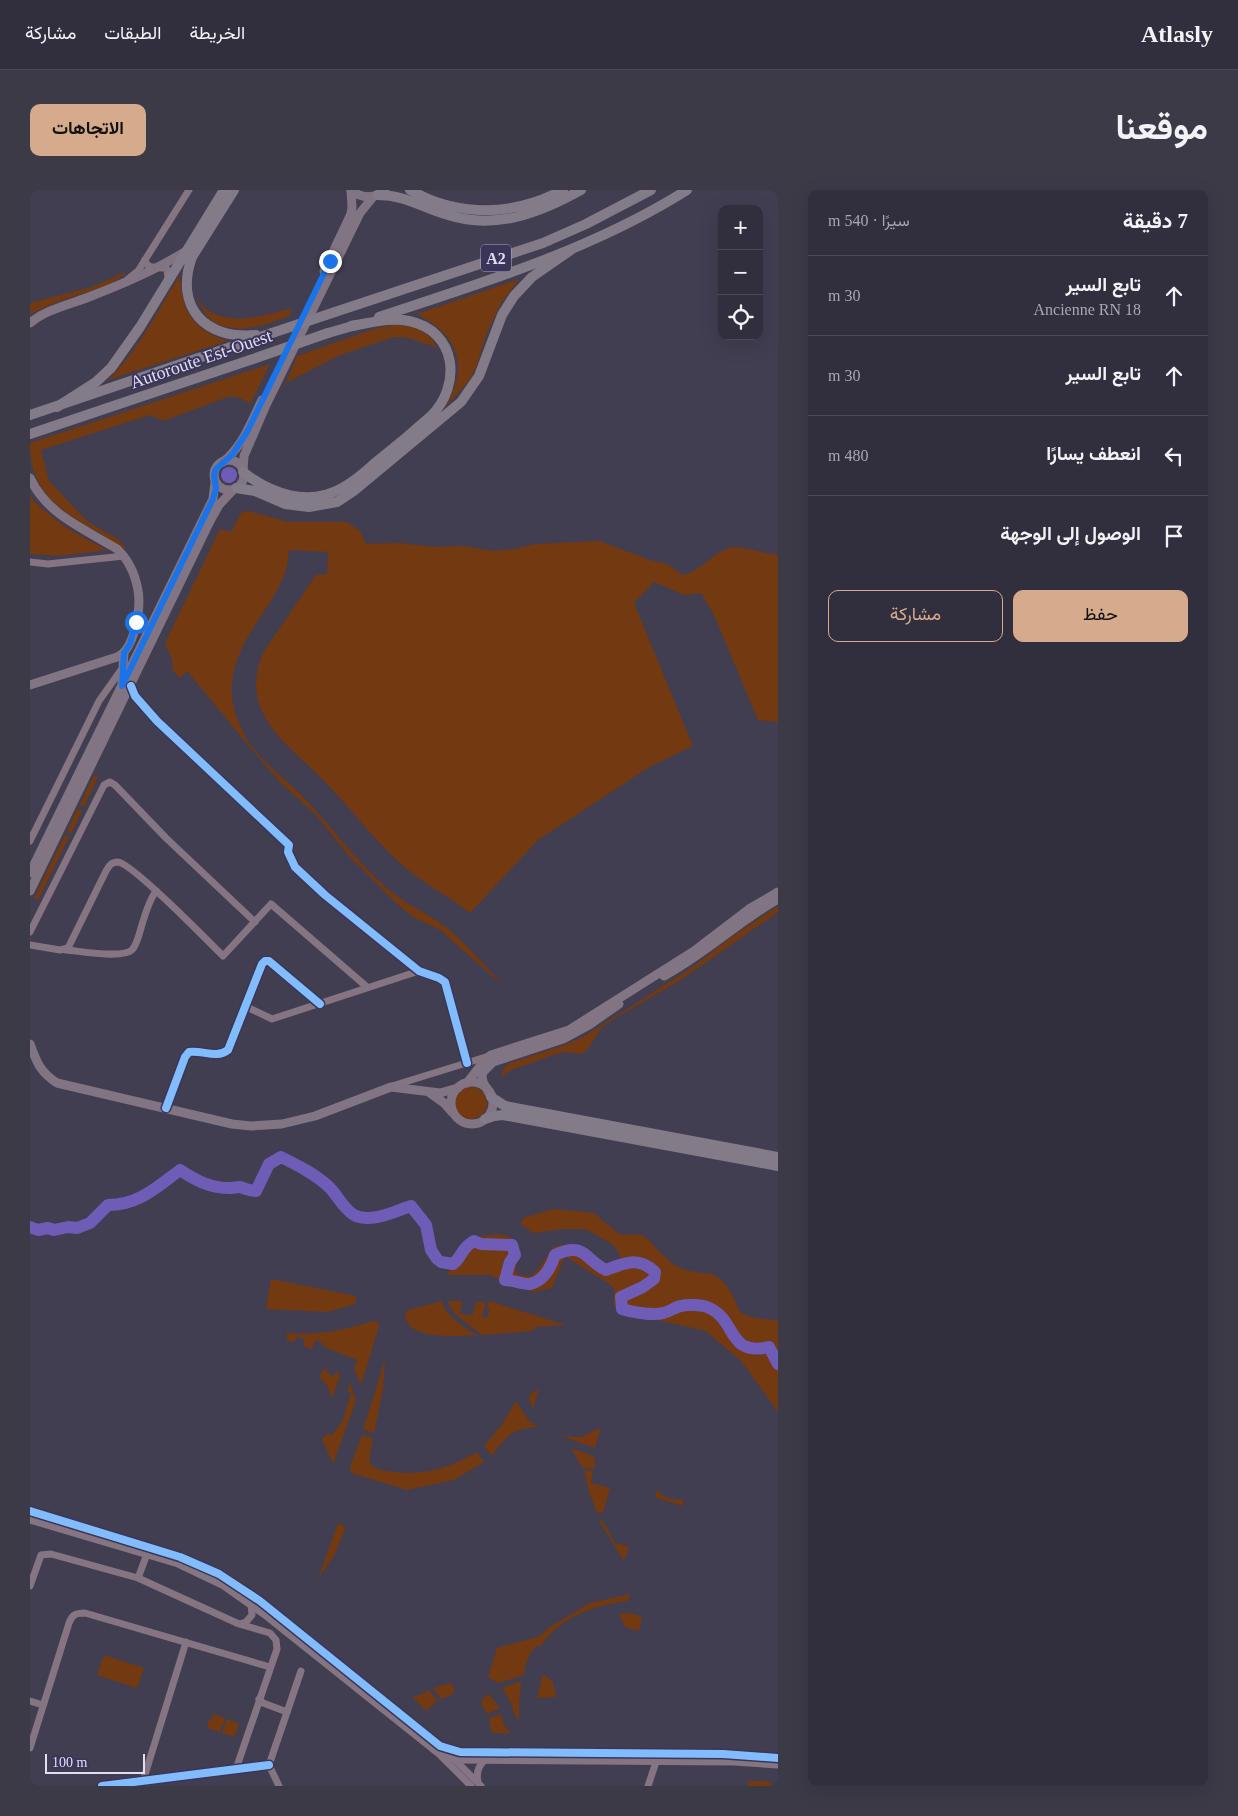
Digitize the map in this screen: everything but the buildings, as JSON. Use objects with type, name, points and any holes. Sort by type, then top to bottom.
[{"type":"highway","points":[[56,407],[96,382],[111,368],[140,327],[224,190]]},
{"type":"highway","points":[[234,190],[192,257],[186,278],[188,299],[197,316],[217,331],[232,336],[272,334]]},
{"type":"highway","points":[[410,190],[442,204],[458,208],[500,211],[538,203],[563,190]]},
{"type":"highway","points":[[378,194],[399,196],[448,215],[461,218],[497,220],[540,211],[581,190]]},
{"type":"highway","name":"Autoroute Est-Ouest","points":[[30,416],[543,243],[586,224],[652,190]]},
{"type":"highway","name":"Autoroute Est-Ouest","points":[[30,434],[523,268],[571,250],[613,231],[687,190]]},
{"type":"highway","points":[[234,489],[255,491],[285,504],[309,507],[337,502],[355,490],[461,402],[479,376],[502,315],[514,296],[532,277],[571,250]]},
{"type":"highway","points":[[243,471],[259,483],[288,496],[311,498],[329,494],[354,481],[431,416],[441,405],[450,386],[451,372],[446,349],[441,340],[432,332],[418,324],[399,320],[351,326]]},
{"type":"highway","points":[[490,1095],[505,1106],[778,1157]]},
{"type":"highway","points":[[485,1119],[503,1115],[778,1166]]},
{"type":"main road","points":[[351,190],[361,196],[378,194]]},
{"type":"main road","points":[[30,891],[124,702],[126,686],[213,499],[216,469],[239,446],[247,432],[351,214],[351,190]]},
{"type":"main road","points":[[30,873],[210,521],[220,505],[242,481],[245,454],[266,405],[360,213],[378,194]]},
{"type":"main road","points":[[30,323],[49,311],[124,283],[167,263],[187,250]]},
{"type":"main road","points":[[223,462],[233,461],[243,471]]},
{"type":"main road","points":[[30,478],[39,494],[55,512],[117,549],[131,567],[136,580],[139,601],[133,634],[130,644],[124,653],[122,670],[126,686]]},
{"type":"main road","points":[[215,482],[223,489],[234,489]]},
{"type":"main road","points":[[30,685],[124,653]]},
{"type":"main road","points":[[30,1044],[39,1068],[45,1075],[57,1083],[232,1124],[251,1126],[282,1124],[315,1116],[391,1087],[440,1093],[458,1088],[467,1083],[491,1055],[569,1030],[694,951],[749,909],[778,892]]},
{"type":"main road","points":[[429,1093],[444,1103],[461,1121],[471,1124],[481,1122],[491,1111],[490,1095],[482,1076],[483,1072],[493,1062],[552,1044],[576,1033],[634,994],[690,961],[732,929],[778,899]]},
{"type":"main road","points":[[467,1083],[482,1085],[490,1095]]},
{"type":"main road","points":[[457,1118],[451,1106],[451,1100],[458,1088]]},
{"type":"street","points":[[124,283],[138,271],[189,190]]},
{"type":"street","points":[[144,260],[149,267],[167,269],[168,280]]},
{"type":"street","points":[[30,562],[48,564],[124,556]]},
{"type":"street","points":[[30,841],[99,701],[122,670]]},
{"type":"street","points":[[126,686],[157,721],[289,845],[288,852],[295,867],[301,873],[325,895],[419,971],[445,982],[467,1063]]},
{"type":"street","points":[[124,702],[131,697],[138,699]]},
{"type":"street","points":[[30,932],[104,785],[110,782],[255,922]]},
{"type":"street","points":[[66,950],[110,864],[117,862],[126,866],[156,891],[223,956],[272,904],[367,987]]},
{"type":"street","points":[[30,945],[117,954],[129,952],[136,943],[147,908],[156,891]]},
{"type":"street","points":[[166,1108],[185,1057],[189,1052],[196,1051],[214,1055],[222,1054],[228,1050],[262,964],[265,961],[269,961],[320,1004]]},
{"type":"street","points":[[245,1006],[272,1019],[419,971]]},
{"type":"street","points":[[391,1087],[491,1055]]},
{"type":"street","points":[[30,1512],[180,1557],[219,1574],[260,1601],[440,1746],[477,1785]]},
{"type":"street","points":[[30,1520],[147,1554],[194,1570],[222,1585],[266,1616],[439,1754],[458,1772],[477,1785]]},
{"type":"street","points":[[30,1586],[41,1556],[45,1554],[138,1578],[239,1624],[252,1622],[261,1615],[266,1616]]},
{"type":"street","points":[[138,1578],[147,1554]]},
{"type":"street","points":[[250,1604],[252,1622]]},
{"type":"street","points":[[30,1748],[69,1623],[76,1613],[84,1613],[270,1667]]},
{"type":"street","points":[[236,1769],[277,1648],[276,1640],[270,1633],[252,1622],[239,1624]]},
{"type":"street","points":[[144,1784],[186,1642]]},
{"type":"street","points":[[279,1786],[268,1765],[301,1671]]},
{"type":"street","points":[[259,1699],[263,1703],[287,1712]]},
{"type":"street","points":[[30,1701],[43,1705]]},
{"type":"street","points":[[440,1746],[460,1752],[718,1754],[778,1758]]},
{"type":"street","points":[[458,1772],[455,1760],[460,1752]]},
{"type":"street","points":[[439,1754],[455,1760],[742,1762],[778,1765]]},
{"type":"street","points":[[477,1785],[477,1772],[485,1760]]},
{"type":"street","points":[[648,1786],[656,1762]]},
{"type":"street","points":[[102,1786],[144,1784],[268,1765]]},
{"type":"shaded area","points":[[123,273],[125,275],[108,285],[57,302],[30,314],[30,303],[92,287]]},
{"type":"shaded area","points":[[180,275],[183,299],[191,317],[206,331],[228,341],[108,380],[119,369],[138,343]]},
{"type":"shaded area","points":[[519,279],[500,305],[486,335],[477,365],[469,381],[444,408],[457,380],[458,366],[456,354],[443,332],[417,314]]},
{"type":"shaded area","points":[[196,295],[205,308],[215,314],[237,319],[271,314],[292,308],[289,316],[269,323],[247,328],[225,327],[207,316]]},
{"type":"shaded area","points":[[394,325],[413,327],[424,332],[433,341],[436,346],[435,349],[433,346],[405,337],[394,337],[338,356],[286,383],[297,356],[377,328]]},
{"type":"shaded area","points":[[270,364],[250,404],[240,398],[228,397],[163,421],[150,415],[41,450],[49,481],[87,521],[119,540],[125,547],[124,549],[60,508],[38,482],[32,465],[30,443]]},
{"type":"shaded area","points":[[229,467],[237,475],[229,483],[221,475]]},
{"type":"shaded area","points":[[30,496],[56,520],[75,533],[107,550],[59,556],[30,554]]},
{"type":"shaded area","points":[[249,511],[288,522],[347,522],[360,531],[366,544],[400,543],[434,547],[464,546],[493,551],[536,544],[599,541],[650,560],[667,564],[683,575],[690,573],[728,548],[739,547],[778,555],[778,722],[758,720],[714,615],[701,593],[684,595],[654,582],[634,603],[693,746],[651,766],[538,840],[470,913],[430,886],[396,859],[326,783],[283,741],[271,726],[262,710],[257,693],[257,673],[264,651],[316,575],[327,574],[328,552],[289,550],[286,568],[280,584],[242,647],[236,665],[232,684],[232,699],[241,728],[248,741],[268,765],[306,800],[377,879],[396,895],[454,934],[506,988],[440,930],[413,917],[395,902],[349,856],[317,816],[280,782],[187,671],[179,678],[173,671],[172,660],[165,643],[220,529],[231,532],[241,513]]},
{"type":"shaded area","points":[[94,775],[98,777],[84,807],[80,805]]},
{"type":"shaded area","points":[[77,809],[82,811],[71,834],[67,832]]},
{"type":"shaded area","points":[[65,835],[69,837],[38,900],[34,898]]},
{"type":"shaded area","points":[[778,906],[778,912],[682,979],[602,1027],[587,1050],[580,1054],[566,1052],[556,1054],[511,1070],[501,1077],[503,1069],[510,1063],[583,1037],[691,968],[733,936]]},
{"type":"shaded area","points":[[471,1087],[482,1092],[487,1103],[482,1114],[471,1119],[460,1114],[455,1103],[460,1092]]},
{"type":"shaded area","points":[[554,1209],[594,1213],[619,1234],[643,1235],[675,1265],[687,1270],[709,1274],[720,1279],[729,1288],[740,1312],[751,1317],[778,1321],[778,1412],[742,1362],[706,1331],[622,1312],[614,1305],[614,1287],[565,1256],[552,1288],[533,1292],[489,1275],[447,1275],[465,1241],[496,1235],[505,1235],[517,1245],[518,1254],[515,1268],[518,1275],[531,1276],[537,1271],[553,1247],[566,1245],[575,1245],[588,1249],[607,1267],[612,1268],[620,1263],[620,1254],[612,1244],[585,1229],[563,1229],[533,1233],[520,1223],[525,1217]]},
{"type":"shaded area","points":[[271,1279],[356,1296],[356,1304],[327,1312],[266,1309]]},
{"type":"shaded area","points":[[442,1301],[451,1317],[477,1335],[434,1335],[414,1329],[407,1323],[405,1314],[408,1310]]},
{"type":"shaded area","points":[[447,1301],[462,1301],[460,1313],[472,1316],[476,1302],[486,1302],[482,1317],[487,1318],[490,1310],[487,1309],[489,1301],[566,1325],[534,1327],[533,1331],[482,1335],[454,1313]]},
{"type":"shaded area","points":[[373,1321],[378,1322],[379,1326],[361,1385],[354,1369],[357,1360],[324,1347],[322,1343],[315,1340],[312,1349],[303,1346],[305,1340],[297,1336],[294,1342],[287,1341],[287,1333],[331,1332]]},
{"type":"shaded area","points":[[385,1359],[383,1389],[374,1433],[363,1430]]},
{"type":"shaded area","points":[[327,1368],[329,1374],[334,1376],[337,1371],[340,1376],[332,1398],[327,1385],[320,1378],[322,1371]]},
{"type":"shaded area","points":[[350,1383],[356,1401],[333,1464],[322,1439],[328,1433],[331,1436],[342,1422],[351,1393],[347,1390]]},
{"type":"shaded area","points":[[539,1389],[533,1409],[529,1400],[530,1394]]},
{"type":"shaded area","points":[[515,1402],[529,1421],[538,1427],[522,1429],[511,1434],[492,1456],[484,1446],[503,1423]]},
{"type":"shaded area","points":[[599,1428],[600,1431],[595,1448],[561,1436],[582,1437]]},
{"type":"shaded area","points":[[362,1435],[373,1438],[370,1462],[382,1470],[411,1473],[433,1470],[456,1463],[477,1452],[484,1462],[454,1480],[407,1490],[351,1473],[350,1467]]},
{"type":"shaded area","points":[[571,1448],[594,1456],[595,1469],[582,1467]]},
{"type":"shaded area","points":[[584,1469],[593,1471],[591,1483],[610,1488],[603,1513],[597,1513],[589,1492]]},
{"type":"shaded area","points":[[657,1490],[669,1498],[676,1500],[684,1499],[682,1506],[655,1497]]},
{"type":"shaded area","points":[[599,1521],[603,1521],[615,1543],[629,1546],[624,1561]]},
{"type":"shaded area","points":[[338,1523],[346,1527],[334,1556],[318,1579]]},
{"type":"shaded area","points":[[630,1594],[628,1601],[590,1609],[557,1628],[540,1647],[537,1645],[532,1652],[526,1663],[524,1675],[498,1683],[488,1677],[497,1648],[538,1637],[550,1627],[590,1603]]},
{"type":"shaded area","points":[[628,1613],[642,1616],[639,1631],[625,1627],[619,1614]]},
{"type":"shaded area","points":[[104,1655],[144,1668],[137,1688],[97,1675]]},
{"type":"shaded area","points":[[543,1674],[553,1682],[556,1697],[537,1698]]},
{"type":"shaded area","points":[[521,1681],[519,1700],[519,1721],[502,1688]]},
{"type":"shaded area","points":[[451,1683],[455,1690],[451,1695],[441,1699],[433,1688]]},
{"type":"shaded area","points":[[429,1690],[437,1701],[426,1711],[412,1696],[420,1695]]},
{"type":"shaded area","points":[[489,1694],[500,1708],[487,1714],[481,1704],[483,1698]]},
{"type":"shaded area","points":[[213,1714],[225,1718],[220,1732],[208,1728],[208,1720],[211,1721]]},
{"type":"shaded area","points":[[501,1714],[504,1725],[511,1733],[492,1733],[489,1718]]},
{"type":"shaded area","points":[[227,1719],[239,1724],[234,1737],[222,1733]]},
{"type":"shaded area","points":[[747,1781],[766,1781],[778,1786],[749,1786]]},
{"type":"waterway","points":[[30,1227],[38,1230],[77,1228],[90,1223],[108,1205],[129,1202],[147,1194],[180,1170],[209,1185],[221,1188],[240,1187],[256,1191],[269,1164],[281,1157],[306,1170],[323,1182],[354,1215],[368,1218],[375,1217],[411,1206],[426,1225],[431,1250],[437,1259]]},
{"type":"waterway","points":[[441,1262],[453,1264],[467,1246],[474,1241],[481,1244],[512,1245],[515,1255],[510,1262],[505,1280],[526,1284],[534,1283],[542,1277],[549,1269],[555,1255],[565,1251],[579,1251],[606,1270],[625,1263],[637,1262],[655,1272],[654,1279],[643,1287],[621,1297],[622,1309],[659,1314],[684,1305],[707,1307],[724,1320],[739,1342],[746,1347],[755,1349],[769,1347],[778,1364]]},
{"type":"cycle path","points":[[131,686],[135,696],[157,721],[289,845],[288,852],[295,867],[325,895],[419,971],[445,982],[467,1063]]},
{"type":"cycle path","points":[[166,1108],[185,1057],[189,1052],[219,1054],[228,1050],[262,964],[265,961],[269,961],[320,1004]]},
{"type":"cycle path","points":[[30,1511],[180,1557],[219,1574],[260,1601],[440,1746],[460,1752],[723,1754],[778,1758]]},
{"type":"cycle path","points":[[102,1786],[269,1765]]},
{"type":"route","points":[[136,622],[130,644],[124,653],[122,662],[122,686],[213,499],[216,488],[214,475],[216,469],[220,463],[232,455],[247,432],[330,261]]}]
